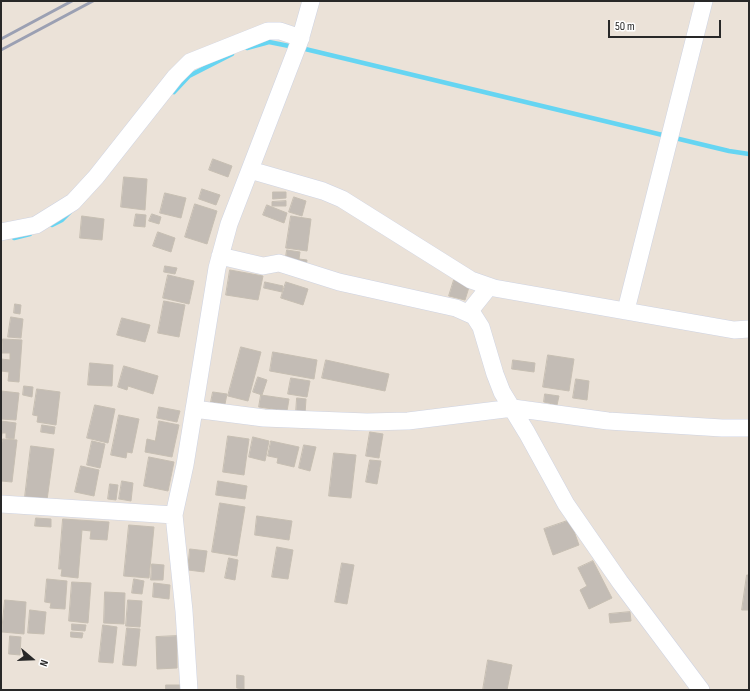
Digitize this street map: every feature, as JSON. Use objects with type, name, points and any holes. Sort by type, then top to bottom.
[{"type":"street","points":[[189,690],[184,611],[174,514],[185,465],[220,256],[229,224],[301,38],[311,1]]},
{"type":"street","points":[[626,310],[704,1]]},
{"type":"street","points":[[1,232],[36,225],[73,202],[96,177],[175,77],[190,62],[268,31],[280,31],[301,38]]},
{"type":"street","points":[[250,170],[323,191],[342,199],[459,273],[489,287],[734,330],[749,329]]},
{"type":"street","points":[[220,256],[263,266],[279,263],[338,282],[469,312],[474,316],[481,327],[495,374],[512,408],[566,504],[597,551],[701,690]]},
{"type":"street","points":[[469,312],[489,287]]},
{"type":"street","points":[[194,409],[264,418],[367,422],[408,421],[512,408],[608,421],[722,428],[749,428]]},
{"type":"street","points":[[1,504],[174,514]]},
{"type":"building","points":[[213,159],[232,166],[228,177],[209,170]]},
{"type":"building","points":[[124,177],[147,179],[145,210],[121,207]]},
{"type":"building","points":[[202,189],[220,195],[216,205],[199,199]]},
{"type":"building","points":[[273,192],[286,192],[286,198],[273,199]]},
{"type":"building","points":[[165,193],[186,198],[181,218],[160,213]]},
{"type":"building","points":[[294,197],[306,201],[302,216],[289,212]]},
{"type":"building","points":[[286,201],[286,206],[272,206],[272,202]]},
{"type":"building","points":[[195,204],[217,211],[207,244],[185,237]]},
{"type":"building","points":[[267,205],[287,213],[284,223],[263,215]]},
{"type":"building","points":[[136,214],[146,215],[145,227],[134,226]]},
{"type":"building","points":[[152,214],[161,217],[159,224],[149,221]]},
{"type":"building","points":[[82,216],[104,219],[102,240],[80,238]]},
{"type":"building","points":[[291,216],[311,219],[307,251],[286,248]]},
{"type":"building","points":[[158,232],[175,238],[171,252],[153,246]]},
{"type":"building","points":[[287,250],[300,252],[299,259],[307,260],[306,267],[285,263]]},
{"type":"building","points":[[165,266],[177,268],[175,274],[164,272]]},
{"type":"building","points":[[230,270],[263,276],[258,300],[226,295]]},
{"type":"building","points":[[168,275],[194,281],[189,304],[163,298]]},
{"type":"building","points":[[454,280],[470,284],[465,300],[449,296]]},
{"type":"building","points":[[265,282],[283,286],[282,292],[264,288]]},
{"type":"building","points":[[286,282],[308,289],[303,305],[281,298]]},
{"type":"building","points":[[164,301],[185,305],[179,337],[158,333]]},
{"type":"building","points":[[15,304],[21,305],[20,314],[14,313]]},
{"type":"building","points":[[11,317],[23,319],[21,338],[8,337]]},
{"type":"building","points":[[122,318],[150,325],[145,342],[117,335]]},
{"type":"building","points":[[3,339],[22,340],[19,382],[8,381],[9,372],[1,371],[1,359],[10,360],[10,353],[2,353]]},
{"type":"building","points":[[241,347],[261,352],[248,401],[228,396]]},
{"type":"building","points":[[273,352],[317,360],[314,379],[270,371]]},
{"type":"building","points":[[548,355],[574,359],[569,391],[543,387]]},
{"type":"building","points":[[326,360],[389,374],[385,391],[322,378]]},
{"type":"building","points":[[513,360],[535,363],[534,372],[512,369]]},
{"type":"building","points":[[90,363],[113,365],[112,386],[88,385]]},
{"type":"building","points":[[124,366],[158,376],[153,394],[128,386],[127,390],[118,387]]},
{"type":"building","points":[[258,377],[267,380],[262,395],[253,392]]},
{"type":"building","points":[[291,378],[310,381],[307,397],[288,394]]},
{"type":"building","points":[[576,379],[589,381],[587,400],[573,398]]},
{"type":"building","points":[[24,386],[33,387],[32,397],[23,395]]},
{"type":"building","points":[[37,389],[60,392],[56,425],[37,422],[38,416],[33,415]]},
{"type":"building","points":[[1,391],[19,393],[16,420],[1,419]]},
{"type":"building","points":[[213,392],[227,394],[225,404],[211,402]]},
{"type":"building","points":[[545,394],[559,396],[557,405],[544,402]]},
{"type":"building","points":[[261,395],[289,399],[287,411],[259,407]]},
{"type":"building","points":[[297,398],[306,399],[305,414],[296,413]]},
{"type":"building","points":[[95,405],[115,409],[108,443],[87,438]]},
{"type":"building","points":[[159,407],[180,411],[177,422],[157,418]]},
{"type":"building","points":[[119,415],[139,419],[132,453],[127,452],[126,458],[111,455]]},
{"type":"building","points":[[1,421],[16,423],[14,439],[6,438],[6,433],[2,433],[1,441]]},
{"type":"building","points":[[159,421],[179,425],[172,457],[145,452],[147,439],[155,441]]},
{"type":"building","points":[[42,425],[55,427],[54,434],[41,432]]},
{"type":"building","points":[[370,432],[383,434],[379,458],[366,456]]},
{"type":"building","points":[[228,436],[249,439],[244,475],[223,472]]},
{"type":"building","points":[[253,437],[269,441],[265,461],[249,457]]},
{"type":"building","points":[[3,439],[17,440],[12,482],[1,481],[1,446]]},
{"type":"building","points":[[92,441],[105,444],[100,468],[87,465]]},
{"type":"building","points":[[271,441],[299,447],[294,467],[277,463],[278,458],[268,456]]},
{"type":"building","points":[[304,445],[316,447],[310,471],[299,468]]},
{"type":"building","points":[[31,446],[54,449],[47,500],[25,497]]},
{"type":"building","points":[[334,453],[356,455],[351,498],[329,496]]},
{"type":"building","points":[[149,457],[174,462],[168,491],[144,486]]},
{"type":"building","points":[[370,460],[381,461],[377,484],[366,482]]},
{"type":"building","points":[[81,466],[99,470],[94,496],[75,492]]},
{"type":"building","points":[[122,481],[133,483],[131,501],[119,499]]},
{"type":"building","points":[[218,481],[247,486],[245,499],[216,495]]},
{"type":"building","points":[[110,484],[118,485],[116,500],[108,499]]},
{"type":"building","points":[[220,503],[245,507],[237,556],[212,552]]},
{"type":"building","points":[[257,516],[292,521],[289,540],[255,535]]},
{"type":"building","points":[[36,518],[51,519],[51,527],[35,526]]},
{"type":"building","points":[[63,519],[109,522],[107,540],[90,539],[91,531],[82,530],[78,578],[61,576],[62,569],[59,569]]},
{"type":"building","points":[[570,520],[579,545],[553,555],[544,529]]},
{"type":"building","points":[[129,525],[154,527],[149,578],[124,576]]},
{"type":"building","points":[[277,547],[293,550],[288,579],[272,577]]},
{"type":"building","points":[[190,549],[207,551],[204,572],[188,570]]},
{"type":"building","points":[[229,558],[238,560],[235,580],[225,578]]},
{"type":"building","points":[[593,561],[612,598],[589,609],[580,590],[587,586],[578,568]]},
{"type":"building","points":[[342,563],[354,565],[347,604],[335,602]]},
{"type":"building","points":[[152,564],[164,565],[163,580],[151,580]]},
{"type":"building","points":[[747,575],[749,575],[749,610],[742,610]]},
{"type":"building","points":[[47,579],[67,581],[65,609],[50,608],[51,603],[45,602]]},
{"type":"building","points":[[134,579],[144,581],[142,594],[132,593]]},
{"type":"building","points":[[72,582],[91,583],[88,623],[69,621]]},
{"type":"building","points":[[154,583],[170,585],[169,599],[153,597]]},
{"type":"building","points":[[105,592],[125,593],[124,624],[104,623]]},
{"type":"building","points":[[5,600],[26,602],[24,634],[2,632]]},
{"type":"building","points":[[128,600],[142,601],[140,627],[126,626]]},
{"type":"building","points":[[30,610],[46,612],[44,634],[28,633]]},
{"type":"building","points":[[630,612],[631,621],[610,623],[609,614]]},
{"type":"building","points":[[72,624],[86,625],[85,631],[72,630]]},
{"type":"building","points":[[103,625],[117,627],[113,663],[99,662]]},
{"type":"building","points":[[127,628],[140,629],[136,666],[123,665]]},
{"type":"building","points":[[71,632],[83,633],[82,638],[71,637]]},
{"type":"building","points":[[10,636],[21,637],[20,655],[9,654]]},
{"type":"building","points":[[177,636],[177,668],[157,669],[156,637]]},
{"type":"building","points":[[488,660],[512,665],[507,690],[483,690]]},
{"type":"building","points":[[237,675],[244,676],[244,689],[237,688]]},
{"type":"building","points":[[166,685],[180,685],[180,690],[166,690]]},
{"type":"waterway","points":[[247,48],[269,42],[294,47]]},
{"type":"waterway","points":[[301,48],[729,151],[749,154]]},
{"type":"waterway","points":[[174,92],[189,76],[232,54]]},
{"type":"waterway","points":[[52,225],[62,220],[70,212]]},
{"type":"waterway","points":[[14,238],[30,234]]},
{"type":"railway","points":[[1,39],[72,1]]},
{"type":"railway","points":[[1,50],[93,1]]}]
